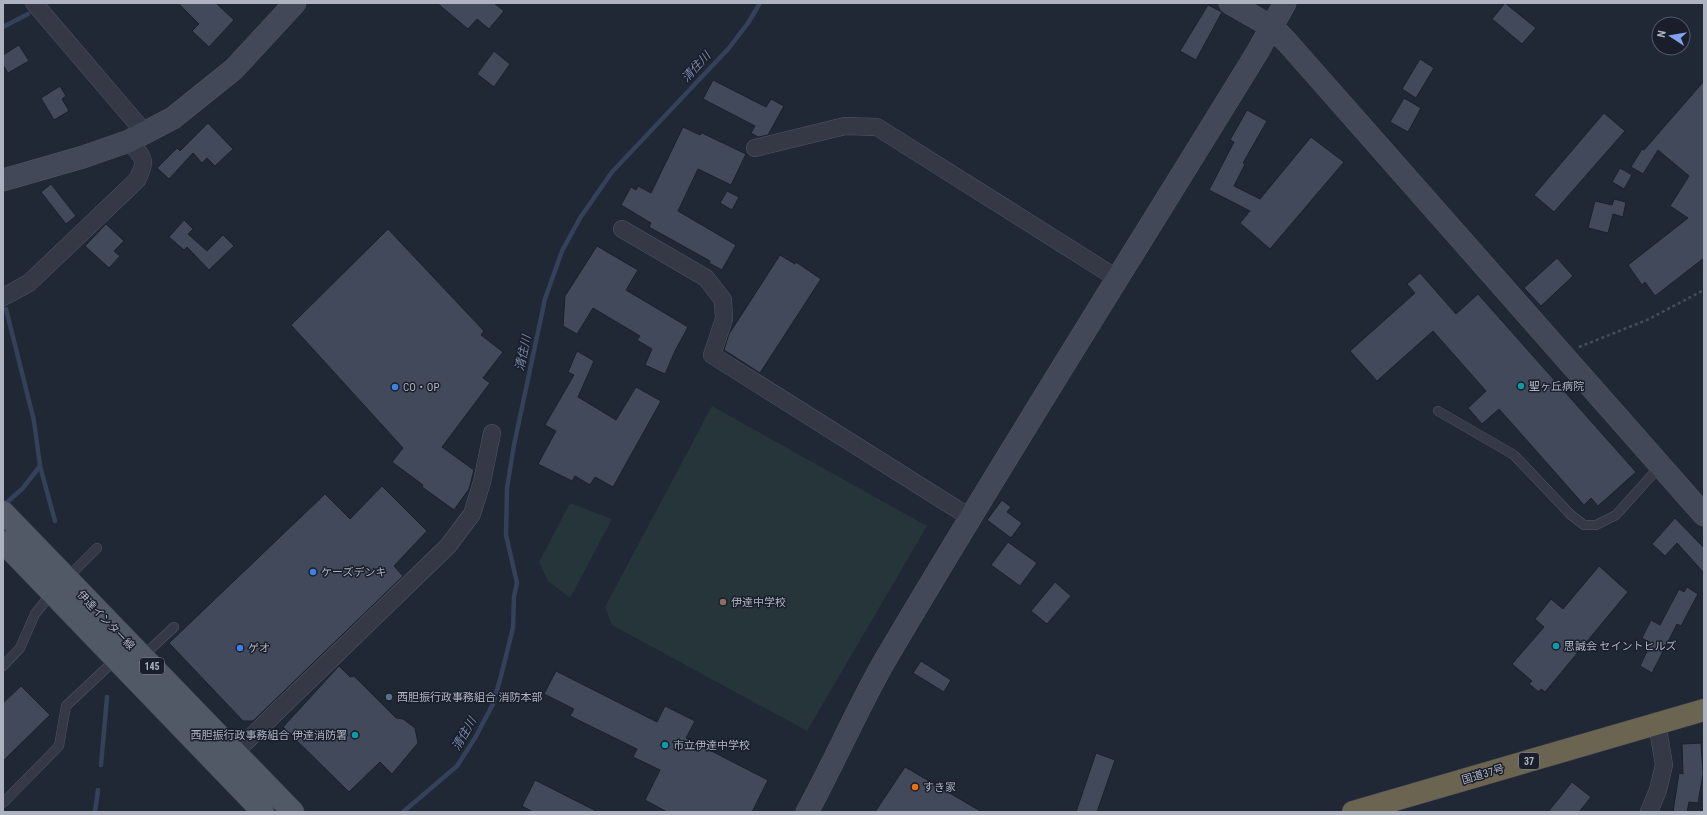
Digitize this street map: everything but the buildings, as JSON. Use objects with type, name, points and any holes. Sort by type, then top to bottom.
[{"type":"highway","name":"国道37号","points":[[1354,812],[1704,710]]},
{"type":"main road","name":"伊達インター線","points":[[6,516],[59,586]]},
{"type":"main road","name":"伊達インター線","points":[[3,542],[59,586],[236,752],[294,812]]},
{"type":"main road","name":"伊達インター線","points":[[130,654],[219,767],[263,812]]},
{"type":"street","points":[[3,297],[29,283],[137,180],[143,168],[143,158],[137,137],[34,3]]},
{"type":"street","points":[[3,180],[83,157],[137,137],[173,118],[234,69],[295,3]]},
{"type":"street","points":[[1230,3],[1272,27],[1704,515]]},
{"type":"street","points":[[806,812],[850,724],[883,664],[970,518],[1118,279],[1272,27],[1285,3]]},
{"type":"street","points":[[755,148],[845,126],[877,127],[1118,279]]},
{"type":"street","points":[[622,229],[706,278],[723,300],[724,320],[712,355],[970,518]]},
{"type":"street","points":[[219,767],[448,546],[472,514],[482,482],[492,433]]},
{"type":"street","points":[[1649,812],[1658,790],[1664,765],[1657,723]]},
{"type":"lane","points":[[1438,411],[1514,455],[1571,515],[1584,524],[1596,525],[1616,515],[1660,466]]},
{"type":"lane","points":[[3,666],[20,648],[36,614],[59,586],[97,548]]},
{"type":"lane","points":[[3,803],[59,746],[66,706],[130,654],[174,627]]},
{"type":"path","points":[[1562,354],[1647,320],[1704,290]]},
{"type":"shaded area","points":[[712,406],[927,526],[807,731],[612,625],[605,607]]},
{"type":"shaded area","points":[[570,503],[612,519],[570,598],[548,581],[539,562]]},
{"type":"waterway","name":"清住川","points":[[403,812],[457,766],[475,738],[493,704],[501,676],[513,628],[514,596],[517,583],[506,535],[507,488],[514,445],[545,299],[562,251],[580,218],[612,172],[729,48],[748,23],[760,3]]},
{"type":"waterway","points":[[3,27],[28,14]]},
{"type":"waterway","points":[[3,506],[23,488],[40,466],[34,421],[6,309]]},
{"type":"waterway","points":[[40,466],[55,521]]},
{"type":"waterway","points":[[101,765],[107,697]]},
{"type":"waterway","points":[[95,812],[98,790]]},
{"type":"place","name":"聖ヶ丘病院","points":[[1521,386]]},
{"type":"place","name":"CO・OP","points":[[395,387]]},
{"type":"place","name":"ケーズデンキ","points":[[313,572]]},
{"type":"place","name":"伊達中学校","points":[[723,602]]},
{"type":"place","name":"思誠会 セイントヒルズ","points":[[1556,646]]},
{"type":"place","name":"ゲオ","points":[[240,648]]},
{"type":"place","name":"西胆振行政事務組合 消防本部","points":[[389,697]]},
{"type":"place","name":"西胆振行政事務組合 伊達消防署","points":[[355,735]]},
{"type":"place","name":"市立伊達中学校","points":[[665,745]]},
{"type":"place","name":"すき家","points":[[915,787]]}]
